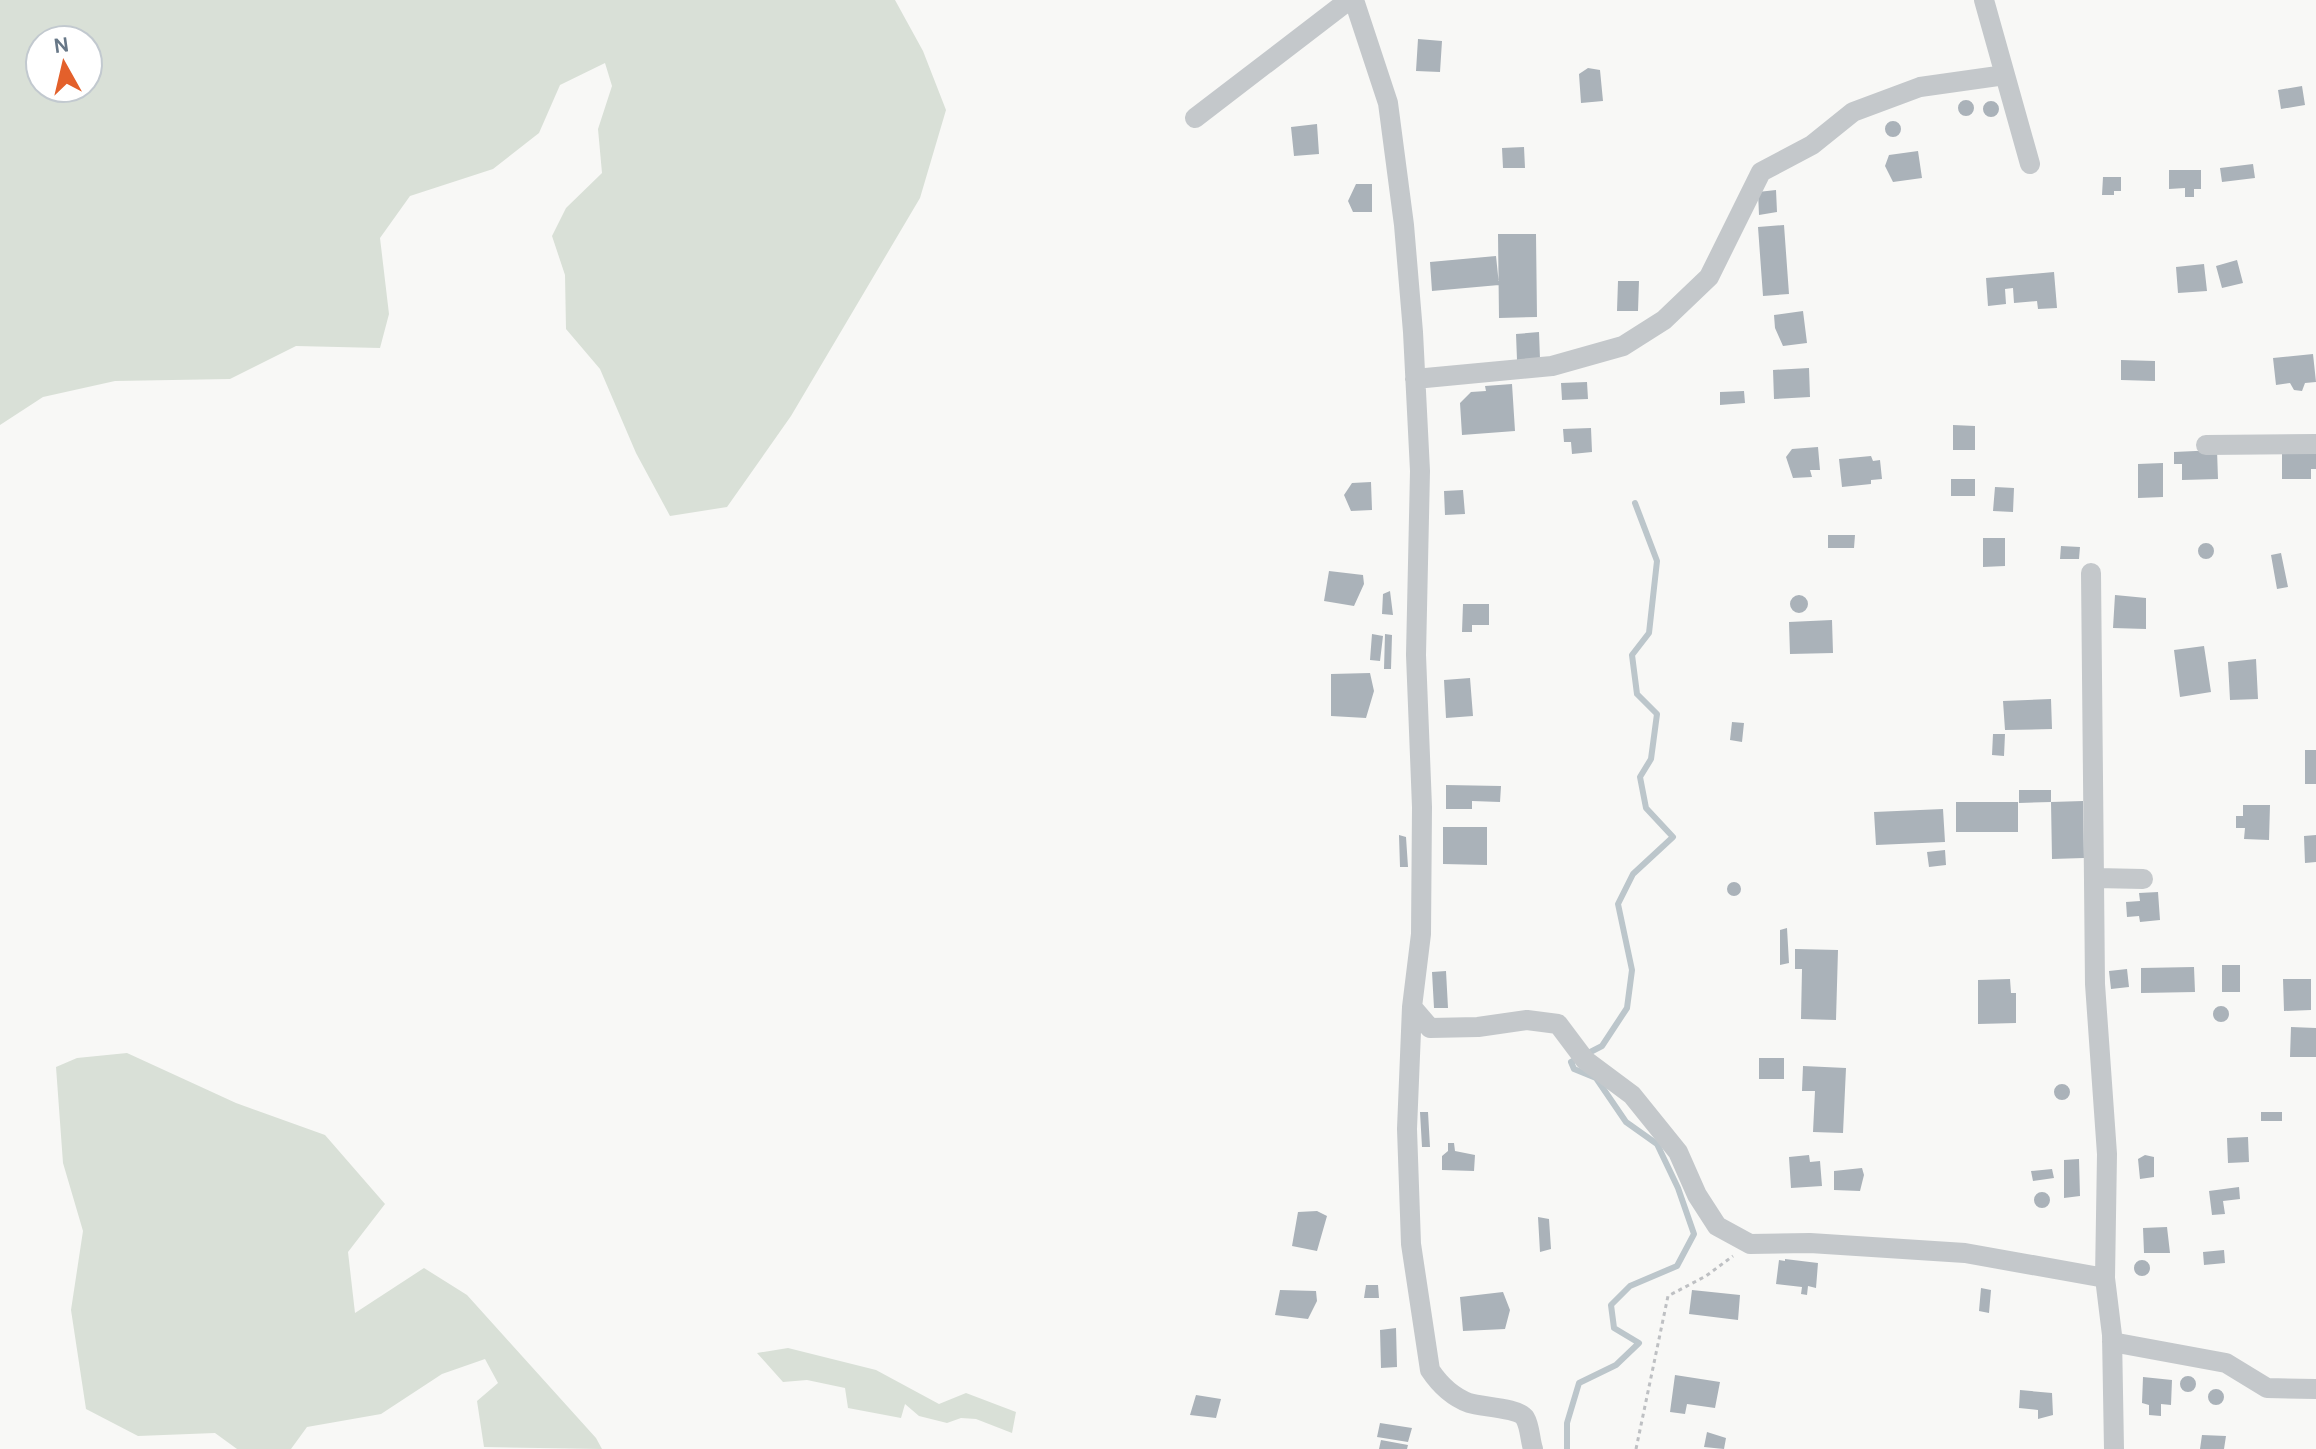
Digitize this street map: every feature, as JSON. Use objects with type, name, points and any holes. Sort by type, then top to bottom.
[{"type":"street","points":[[1195,118],[1351,0],[1388,103],[1404,225],[1420,471],[1416,655],[1422,870],[1421,934],[1412,1007],[1407,1129],[1411,1244],[1430,1370],[1440,1385],[1460,1399],[1471,1404],[1520,1412],[1526,1419],[1533,1449]]},
{"type":"street","points":[[1984,0],[2030,164]]},
{"type":"street","points":[[1415,379],[1552,366],[1623,346],[1664,320],[1709,277],[1761,172],[1812,145],[1853,112],[1920,87],[2005,75]]},
{"type":"street","points":[[2206,445],[2316,444]]},
{"type":"street","points":[[2091,573],[2095,984],[2107,1154],[2105,1278],[2112,1342],[2114,1449]]},
{"type":"street","points":[[2096,878],[2143,879]]},
{"type":"street","points":[[1412,1007],[1430,1028],[1478,1027],[1527,1020],[1558,1024],[1585,1060],[1632,1095],[1678,1152],[1697,1195],[1717,1226],[1750,1244],[1810,1243],[1965,1253],[2105,1278]]},
{"type":"street","points":[[2112,1342],[2226,1363],[2267,1388],[2316,1389]]},
{"type":"path","points":[[1636,1449],[1668,1296],[1706,1276],[1750,1244]]},
{"type":"shaded area","points":[[0,0],[895,0],[923,51],[946,110],[920,198],[791,416],[727,507],[670,516],[636,453],[600,369],[566,329],[565,275],[552,236],[566,208],[602,173],[598,129],[612,86],[605,63],[560,85],[539,133],[493,169],[410,196],[380,238],[389,314],[380,348],[296,346],[230,379],[115,381],[43,397],[0,425]]},
{"type":"shaded area","points":[[127,1053],[236,1103],[325,1135],[385,1204],[348,1252],[355,1313],[424,1268],[467,1295],[596,1438],[602,1449],[484,1447],[477,1401],[498,1383],[485,1359],[442,1374],[381,1414],[307,1427],[291,1449],[237,1449],[215,1433],[138,1436],[86,1409],[71,1310],[83,1231],[63,1163],[56,1067],[77,1058]]},
{"type":"shaded area","points":[[788,1348],[876,1370],[939,1404],[966,1393],[1016,1412],[1012,1433],[976,1419],[961,1418],[947,1423],[919,1416],[905,1404],[901,1418],[848,1408],[845,1388],[807,1380],[783,1382],[757,1353]]},
{"type":"building","points":[[1418,39],[1442,41],[1440,72],[1416,71]]},
{"type":"building","points":[[1588,68],[1600,70],[1603,101],[1581,103],[1579,74]]},
{"type":"building","points":[[2302,86],[2305,105],[2281,109],[2278,90]]},
{"type":"building","points":[[1966,100],[1974,108],[1966,116],[1958,108]]},
{"type":"building","points":[[1988,101],[1994,101],[1999,109],[1997,115],[1988,117],[1983,112],[1983,106]]},
{"type":"building","points":[[1893,121],[1899,123],[1899,135],[1893,137],[1887,135],[1885,129],[1887,123]]},
{"type":"building","points":[[1317,124],[1319,154],[1294,156],[1291,127]]},
{"type":"building","points":[[1524,147],[1525,168],[1503,168],[1502,148]]},
{"type":"building","points":[[1918,151],[1922,178],[1893,182],[1885,166],[1889,155]]},
{"type":"building","points":[[2253,164],[2255,178],[2222,182],[2220,168]]},
{"type":"building","points":[[2169,170],[2201,170],[2201,189],[2194,189],[2194,197],[2185,197],[2185,188],[2169,189]]},
{"type":"building","points":[[2103,177],[2121,177],[2121,191],[2114,191],[2114,195],[2102,195]]},
{"type":"building","points":[[1356,184],[1372,184],[1372,212],[1353,212],[1348,201]]},
{"type":"building","points":[[1776,190],[1777,212],[1759,215],[1758,192]]},
{"type":"building","points":[[1784,225],[1789,294],[1763,296],[1758,227]]},
{"type":"building","points":[[1498,234],[1536,234],[1537,317],[1499,318]]},
{"type":"building","points":[[1496,256],[1499,285],[1432,291],[1430,262]]},
{"type":"building","points":[[2237,260],[2243,283],[2222,288],[2216,266]]},
{"type":"building","points":[[2204,264],[2207,291],[2178,293],[2176,267]]},
{"type":"building","points":[[2054,272],[2057,308],[2038,309],[2037,301],[2014,303],[2013,288],[2005,289],[2006,304],[1988,306],[1986,278]]},
{"type":"building","points":[[1618,281],[1639,281],[1638,311],[1617,311]]},
{"type":"building","points":[[1803,311],[1807,343],[1783,346],[1775,328],[1774,315]]},
{"type":"building","points":[[1539,332],[1540,359],[1517,360],[1516,334]]},
{"type":"building","points":[[2313,354],[2316,382],[2305,383],[2302,391],[2294,390],[2290,383],[2276,385],[2273,358]]},
{"type":"building","points":[[2121,360],[2155,361],[2155,381],[2121,380]]},
{"type":"building","points":[[1809,368],[1810,397],[1774,399],[1773,370]]},
{"type":"building","points":[[1587,382],[1588,399],[1562,400],[1561,383]]},
{"type":"building","points":[[1512,384],[1515,431],[1462,435],[1460,403],[1471,392],[1486,391],[1485,386]]},
{"type":"building","points":[[1744,391],[1745,403],[1720,405],[1720,392]]},
{"type":"building","points":[[1953,425],[1975,426],[1975,450],[1953,450]]},
{"type":"building","points":[[1591,428],[1592,452],[1572,454],[1571,442],[1564,442],[1563,429]]},
{"type":"building","points":[[1818,447],[1820,470],[1810,470],[1812,477],[1793,478],[1786,457],[1792,449]]},
{"type":"building","points":[[2217,450],[2218,479],[2182,480],[2182,464],[2174,464],[2174,452]]},
{"type":"building","points":[[2282,450],[2316,450],[2316,469],[2311,469],[2311,479],[2282,479]]},
{"type":"building","points":[[1871,456],[1873,461],[1880,460],[1882,479],[1871,480],[1871,484],[1842,487],[1839,459]]},
{"type":"building","points":[[2163,463],[2163,497],[2138,498],[2138,464]]},
{"type":"building","points":[[1951,479],[1975,479],[1975,496],[1951,496]]},
{"type":"building","points":[[1371,482],[1372,510],[1351,511],[1344,495],[1352,483]]},
{"type":"building","points":[[1995,487],[2014,488],[2013,512],[1993,511]]},
{"type":"building","points":[[1463,490],[1465,514],[1445,515],[1444,491]]},
{"type":"building","points":[[1828,535],[1855,535],[1854,548],[1828,548]]},
{"type":"building","points":[[1983,538],[2005,538],[2005,566],[1983,567]]},
{"type":"building","points":[[2203,543],[2209,543],[2214,551],[2212,557],[2203,559],[2198,554],[2198,548]]},
{"type":"building","points":[[2061,546],[2080,547],[2079,559],[2060,559]]},
{"type":"building","points":[[2281,553],[2288,587],[2277,589],[2271,555]]},
{"type":"building","points":[[1329,571],[1363,575],[1364,584],[1354,606],[1324,601]]},
{"type":"building","points":[[1390,591],[1393,615],[1382,614],[1383,594]]},
{"type":"building","points":[[1799,595],[1808,604],[1799,613],[1790,604]]},
{"type":"building","points":[[2115,595],[2146,598],[2146,629],[2113,628]]},
{"type":"building","points":[[1463,604],[1489,604],[1489,625],[1472,625],[1472,632],[1462,632]]},
{"type":"building","points":[[1832,620],[1833,653],[1790,654],[1789,622]]},
{"type":"building","points":[[1372,634],[1383,636],[1380,661],[1370,660]]},
{"type":"building","points":[[1385,634],[1392,635],[1391,669],[1384,669]]},
{"type":"building","points":[[2204,646],[2211,692],[2180,697],[2174,650]]},
{"type":"building","points":[[2256,659],[2258,699],[2230,700],[2228,662]]},
{"type":"building","points":[[1370,673],[1374,691],[1366,718],[1331,716],[1331,674]]},
{"type":"building","points":[[1470,678],[1473,716],[1446,718],[1444,680]]},
{"type":"building","points":[[2051,699],[2052,729],[2005,730],[2003,701]]},
{"type":"building","points":[[1732,722],[1744,723],[1742,742],[1730,740]]},
{"type":"building","points":[[1993,734],[2005,734],[2004,756],[1992,755]]},
{"type":"building","points":[[2305,750],[2316,750],[2316,784],[2305,784]]},
{"type":"building","points":[[1446,785],[1501,786],[1500,802],[1472,801],[1472,809],[1446,809]]},
{"type":"building","points":[[2019,790],[2051,790],[2051,802],[2019,803]]},
{"type":"building","points":[[2083,801],[2084,858],[2052,859],[2051,802]]},
{"type":"building","points":[[1956,802],[2018,802],[2018,832],[1956,832]]},
{"type":"building","points":[[2243,805],[2270,805],[2269,840],[2244,839],[2245,828],[2236,828],[2236,816],[2243,816]]},
{"type":"building","points":[[1943,809],[1945,842],[1876,845],[1874,812]]},
{"type":"building","points":[[1443,827],[1487,827],[1487,865],[1443,864]]},
{"type":"building","points":[[1399,835],[1406,837],[1408,867],[1400,867]]},
{"type":"building","points":[[2316,835],[2316,862],[2305,863],[2304,836]]},
{"type":"building","points":[[1945,850],[1946,865],[1929,867],[1927,852]]},
{"type":"building","points":[[1734,882],[1741,889],[1734,896],[1727,889]]},
{"type":"building","points":[[2158,892],[2160,920],[2140,922],[2139,916],[2127,917],[2126,902],[2140,901],[2139,893]]},
{"type":"building","points":[[1787,928],[1789,963],[1780,965],[1780,930]]},
{"type":"building","points":[[1795,949],[1838,950],[1836,1020],[1801,1019],[1802,969],[1795,969]]},
{"type":"building","points":[[2222,965],[2240,965],[2240,992],[2222,992]]},
{"type":"building","points":[[2194,967],[2195,992],[2141,993],[2141,968]]},
{"type":"building","points":[[2127,969],[2129,987],[2111,989],[2109,971]]},
{"type":"building","points":[[1446,971],[1448,1008],[1434,1008],[1432,972]]},
{"type":"building","points":[[2010,979],[2011,993],[2016,993],[2016,1023],[1978,1024],[1978,980]]},
{"type":"building","points":[[2283,979],[2311,979],[2311,1010],[2284,1011]]},
{"type":"building","points":[[2221,1006],[2227,1008],[2227,1020],[2221,1022],[2215,1020],[2213,1014],[2215,1008]]},
{"type":"building","points":[[2291,1027],[2316,1028],[2316,1057],[2290,1057]]},
{"type":"building","points":[[1759,1058],[1784,1058],[1784,1079],[1759,1079]]},
{"type":"building","points":[[1803,1066],[1846,1068],[1843,1133],[1813,1132],[1815,1091],[1802,1091]]},
{"type":"building","points":[[2062,1084],[2068,1086],[2068,1098],[2062,1100],[2056,1098],[2054,1092],[2056,1086]]},
{"type":"building","points":[[1420,1112],[1428,1112],[1430,1147],[1422,1147]]},
{"type":"building","points":[[2261,1112],[2282,1112],[2282,1121],[2261,1121]]},
{"type":"building","points":[[2248,1137],[2249,1162],[2228,1163],[2227,1138]]},
{"type":"building","points":[[1448,1143],[1454,1143],[1455,1151],[1475,1155],[1474,1171],[1442,1170],[1442,1156],[1448,1151]]},
{"type":"building","points":[[1809,1155],[1810,1162],[1820,1161],[1822,1186],[1791,1188],[1789,1157]]},
{"type":"building","points":[[2145,1155],[2154,1157],[2154,1177],[2140,1179],[2138,1159]]},
{"type":"building","points":[[2079,1159],[2080,1196],[2064,1198],[2064,1160]]},
{"type":"building","points":[[1862,1168],[1864,1175],[1860,1191],[1834,1190],[1834,1171]]},
{"type":"building","points":[[2052,1169],[2054,1178],[2033,1181],[2031,1171]]},
{"type":"building","points":[[2239,1187],[2240,1199],[2223,1201],[2225,1214],[2212,1215],[2209,1191]]},
{"type":"building","points":[[2042,1192],[2048,1194],[2048,1206],[2042,1208],[2036,1206],[2034,1200],[2036,1194]]},
{"type":"building","points":[[1317,1211],[1327,1216],[1317,1251],[1292,1246],[1298,1212]]},
{"type":"building","points":[[1538,1217],[1549,1219],[1551,1249],[1540,1252]]},
{"type":"building","points":[[2167,1227],[2170,1253],[2144,1253],[2143,1228]]},
{"type":"building","points":[[2224,1250],[2225,1263],[2204,1265],[2203,1252]]},
{"type":"building","points":[[1779,1260],[1818,1263],[1816,1288],[1808,1286],[1807,1295],[1801,1294],[1802,1287],[1776,1284]]},
{"type":"building","points":[[2139,1260],[2145,1260],[2150,1268],[2148,1274],[2139,1276],[2134,1271],[2134,1265]]},
{"type":"building","points":[[1366,1285],[1378,1285],[1379,1298],[1364,1298]]},
{"type":"building","points":[[1981,1288],[1991,1290],[1989,1313],[1979,1311]]},
{"type":"building","points":[[1280,1290],[1316,1291],[1317,1301],[1308,1319],[1275,1315]]},
{"type":"building","points":[[1692,1290],[1740,1295],[1738,1320],[1689,1314]]},
{"type":"building","points":[[1503,1292],[1510,1310],[1505,1329],[1463,1331],[1460,1297]]},
{"type":"building","points":[[1396,1328],[1397,1367],[1381,1368],[1380,1330]]},
{"type":"building","points":[[1675,1375],[1720,1382],[1715,1408],[1687,1404],[1685,1414],[1670,1412]]},
{"type":"building","points":[[2185,1376],[2191,1376],[2196,1384],[2194,1390],[2185,1392],[2180,1387],[2180,1381]]},
{"type":"building","points":[[2143,1377],[2172,1380],[2171,1405],[2161,1404],[2161,1416],[2149,1415],[2149,1405],[2142,1403]]},
{"type":"building","points":[[2213,1389],[2219,1389],[2224,1397],[2222,1403],[2213,1405],[2208,1400],[2208,1394]]},
{"type":"building","points":[[2020,1390],[2052,1393],[2053,1415],[2038,1419],[2038,1410],[2019,1408]]},
{"type":"building","points":[[1196,1395],[1221,1399],[1216,1418],[1190,1415]]},
{"type":"building","points":[[1380,1423],[1412,1428],[1408,1442],[1377,1437]]},
{"type":"building","points":[[1707,1432],[1726,1438],[1724,1449],[1704,1447]]},
{"type":"building","points":[[2202,1435],[2226,1436],[2224,1449],[2200,1449]]},
{"type":"building","points":[[1381,1440],[1408,1445],[1407,1449],[1379,1449]]},
{"type":"waterway","points":[[1567,1449],[1567,1423],[1579,1383],[1616,1365],[1639,1343],[1614,1328],[1611,1305],[1630,1286],[1677,1266],[1694,1234],[1678,1188],[1657,1144],[1626,1122],[1596,1078],[1574,1069],[1571,1062],[1602,1046],[1627,1008],[1632,970],[1618,904],[1633,874],[1673,837],[1646,808],[1640,777],[1651,759],[1657,714],[1637,694],[1632,655],[1649,633],[1657,561],[1635,503]]}]
